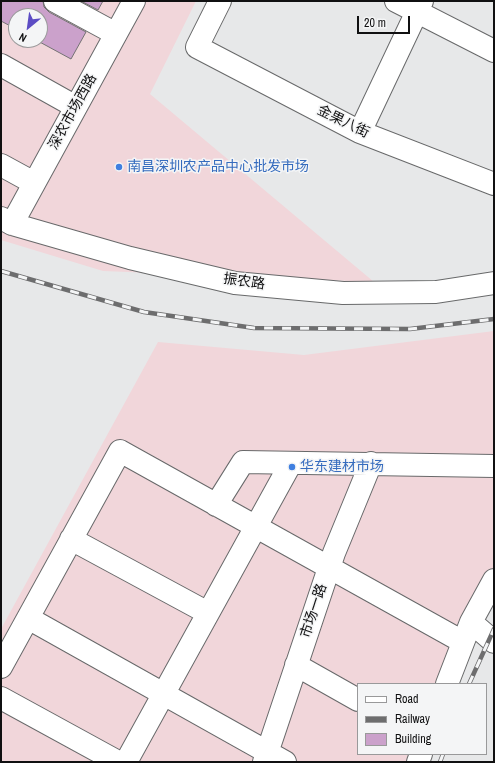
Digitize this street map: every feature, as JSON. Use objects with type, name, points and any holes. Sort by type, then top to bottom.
[{"type":"street","points":[[55,1],[116,34]]},
{"type":"street","name":"深农市场西路","points":[[7,221],[34,183],[134,1]]},
{"type":"street","name":"金果八街","points":[[220,1],[197,47],[360,132],[494,184]]},
{"type":"street","points":[[396,1],[420,6],[494,51]]},
{"type":"street","points":[[360,132],[420,6]]},
{"type":"street","points":[[1,65],[76,107]]},
{"type":"street","points":[[1,165],[34,183]]},
{"type":"street","name":"振农路","points":[[7,221],[130,258],[235,283],[343,292],[436,292],[494,283]]},
{"type":"street","points":[[1,667],[120,451],[463,642]]},
{"type":"street","points":[[216,504],[243,462],[494,466]]},
{"type":"street","points":[[126,762],[291,463]]},
{"type":"street","name":"市场一路","points":[[272,759],[296,665],[329,567],[371,463]]},
{"type":"street","points":[[71,539],[208,613]]},
{"type":"street","points":[[448,683],[471,622],[494,580]]},
{"type":"street","points":[[28,618],[163,694],[272,759]]},
{"type":"street","points":[[471,622],[494,642]]},
{"type":"street","points":[[296,665],[357,699]]},
{"type":"street","points":[[1,698],[118,762]]},
{"type":"shaded area","name":"南昌深圳农产品中心批发市场","points":[[1,1],[196,1],[150,94],[374,282],[103,271],[1,240]]},
{"type":"shaded area","name":"华东建材市场","points":[[494,331],[494,578],[446,683],[357,683],[357,755],[421,755],[419,762],[1,762],[1,629],[158,342],[304,355]]},
{"type":"building","points":[[1,1],[43,1],[45,8],[8,8],[8,25],[1,21]]},
{"type":"building","points":[[81,1],[103,1],[98,10]]},
{"type":"building","points":[[48,11],[86,32],[71,59],[48,47]]},
{"type":"railway","points":[[1,271],[144,312],[254,328],[410,329],[494,319]]},
{"type":"railway","points":[[469,683],[494,629]]},
{"type":"railway","points":[[440,762],[443,755]]},
{"type":"place","name":"南昌深圳农产品中心批发市场","points":[[119,167]]},
{"type":"place","name":"华东建材市场","points":[[292,467]]}]
